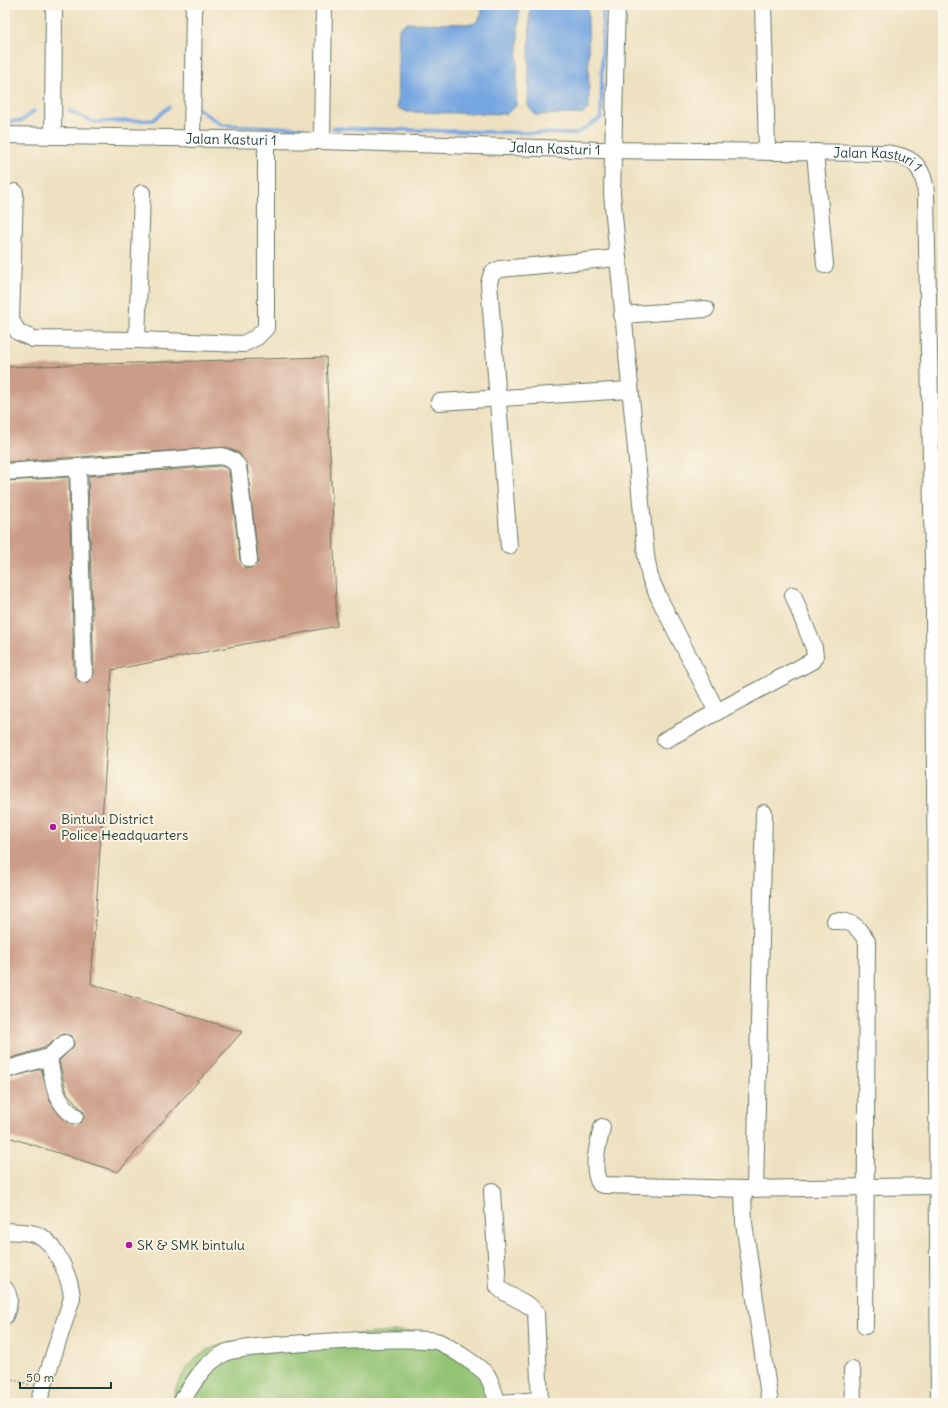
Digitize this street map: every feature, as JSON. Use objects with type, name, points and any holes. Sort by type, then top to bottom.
[{"type":"street","points":[[53,136],[54,5]]},
{"type":"street","points":[[192,139],[194,5]]},
{"type":"street","points":[[322,142],[324,5]]},
{"type":"street","points":[[617,5],[612,194],[629,390],[646,556],[650,578],[717,712]]},
{"type":"street","points":[[763,5],[766,151]]},
{"type":"street","name":"Jalan Kasturi 1","points":[[5,136],[614,149],[884,153],[902,155],[916,164],[921,171],[925,182],[938,614],[940,1010],[937,1186],[941,1373],[939,1403]]},
{"type":"street","points":[[15,192],[9,261],[11,320],[18,332],[33,339],[137,340],[243,344],[257,338],[266,328],[266,141]]},
{"type":"street","points":[[815,152],[825,265]]},
{"type":"street","points":[[137,340],[142,193]]},
{"type":"street","points":[[509,546],[489,283],[492,273],[500,269],[617,258]]},
{"type":"street","points":[[622,315],[706,309]]},
{"type":"street","points":[[439,402],[629,390]]},
{"type":"street","points":[[5,472],[222,456],[232,460],[238,466],[249,559]]},
{"type":"street","points":[[78,466],[84,674]]},
{"type":"street","points":[[665,740],[812,661],[815,656],[814,648],[793,595]]},
{"type":"street","points":[[764,813],[749,1189],[744,1223],[770,1403]]},
{"type":"street","points":[[835,921],[847,921],[859,929],[867,941],[865,1326]]},
{"type":"street","points":[[5,1070],[49,1057],[65,1043]]},
{"type":"street","points":[[49,1057],[54,1086],[59,1102],[67,1111],[75,1116]]},
{"type":"street","points":[[602,1127],[596,1166],[597,1179],[600,1184],[749,1189],[937,1186]]},
{"type":"street","points":[[184,1403],[183,1399],[202,1369],[226,1353],[259,1346],[391,1339],[439,1342],[465,1358],[486,1374],[499,1403],[540,1402],[536,1312],[532,1306],[503,1292],[498,1287],[492,1191]]},
{"type":"street","points":[[5,1231],[25,1232],[42,1237],[59,1257],[72,1290],[72,1298],[41,1396]]},
{"type":"street","points":[[5,1289],[9,1294],[9,1304],[5,1316]]},
{"type":"street","points":[[852,1370],[853,1403]]},
{"type":"path","points":[[5,1377],[41,1396]]},
{"type":"green space","points":[[410,1331],[441,1338],[484,1376],[490,1403],[172,1403],[176,1387],[184,1372],[202,1354],[209,1349],[220,1345],[230,1342]]},
{"type":"water","points":[[483,5],[516,5],[519,9],[516,106],[506,114],[408,112],[397,108],[399,28],[406,23],[474,24],[481,16]]},
{"type":"water","points":[[532,5],[586,5],[588,9],[589,108],[582,114],[535,115],[528,106],[530,7]]},
{"type":"building","name":"Bintulu District Police Headquarters","points":[[326,357],[337,626],[112,670],[91,984],[242,1032],[118,1172],[5,1136],[5,1079],[41,1069],[50,1101],[61,1117],[74,1125],[82,1122],[84,1112],[67,1093],[59,1061],[74,1046],[72,1036],[63,1034],[44,1048],[5,1060],[5,481],[69,477],[74,674],[80,682],[89,682],[94,674],[88,476],[221,466],[227,468],[229,470],[240,560],[245,568],[250,568],[258,563],[258,558],[247,465],[239,453],[226,447],[5,462],[5,367]]},
{"type":"waterway","points":[[333,128],[576,134],[601,118],[603,5]]},
{"type":"waterway","points":[[69,111],[93,122],[153,120],[169,107]]},
{"type":"waterway","points":[[197,108],[222,125],[303,128]]},
{"type":"waterway","points":[[5,121],[21,121],[34,111]]},
{"type":"place","name":"Bintulu District Police Headquarters","points":[[53,827]]},
{"type":"place","name":"SK & SMK bintulu","points":[[129,1245]]}]
